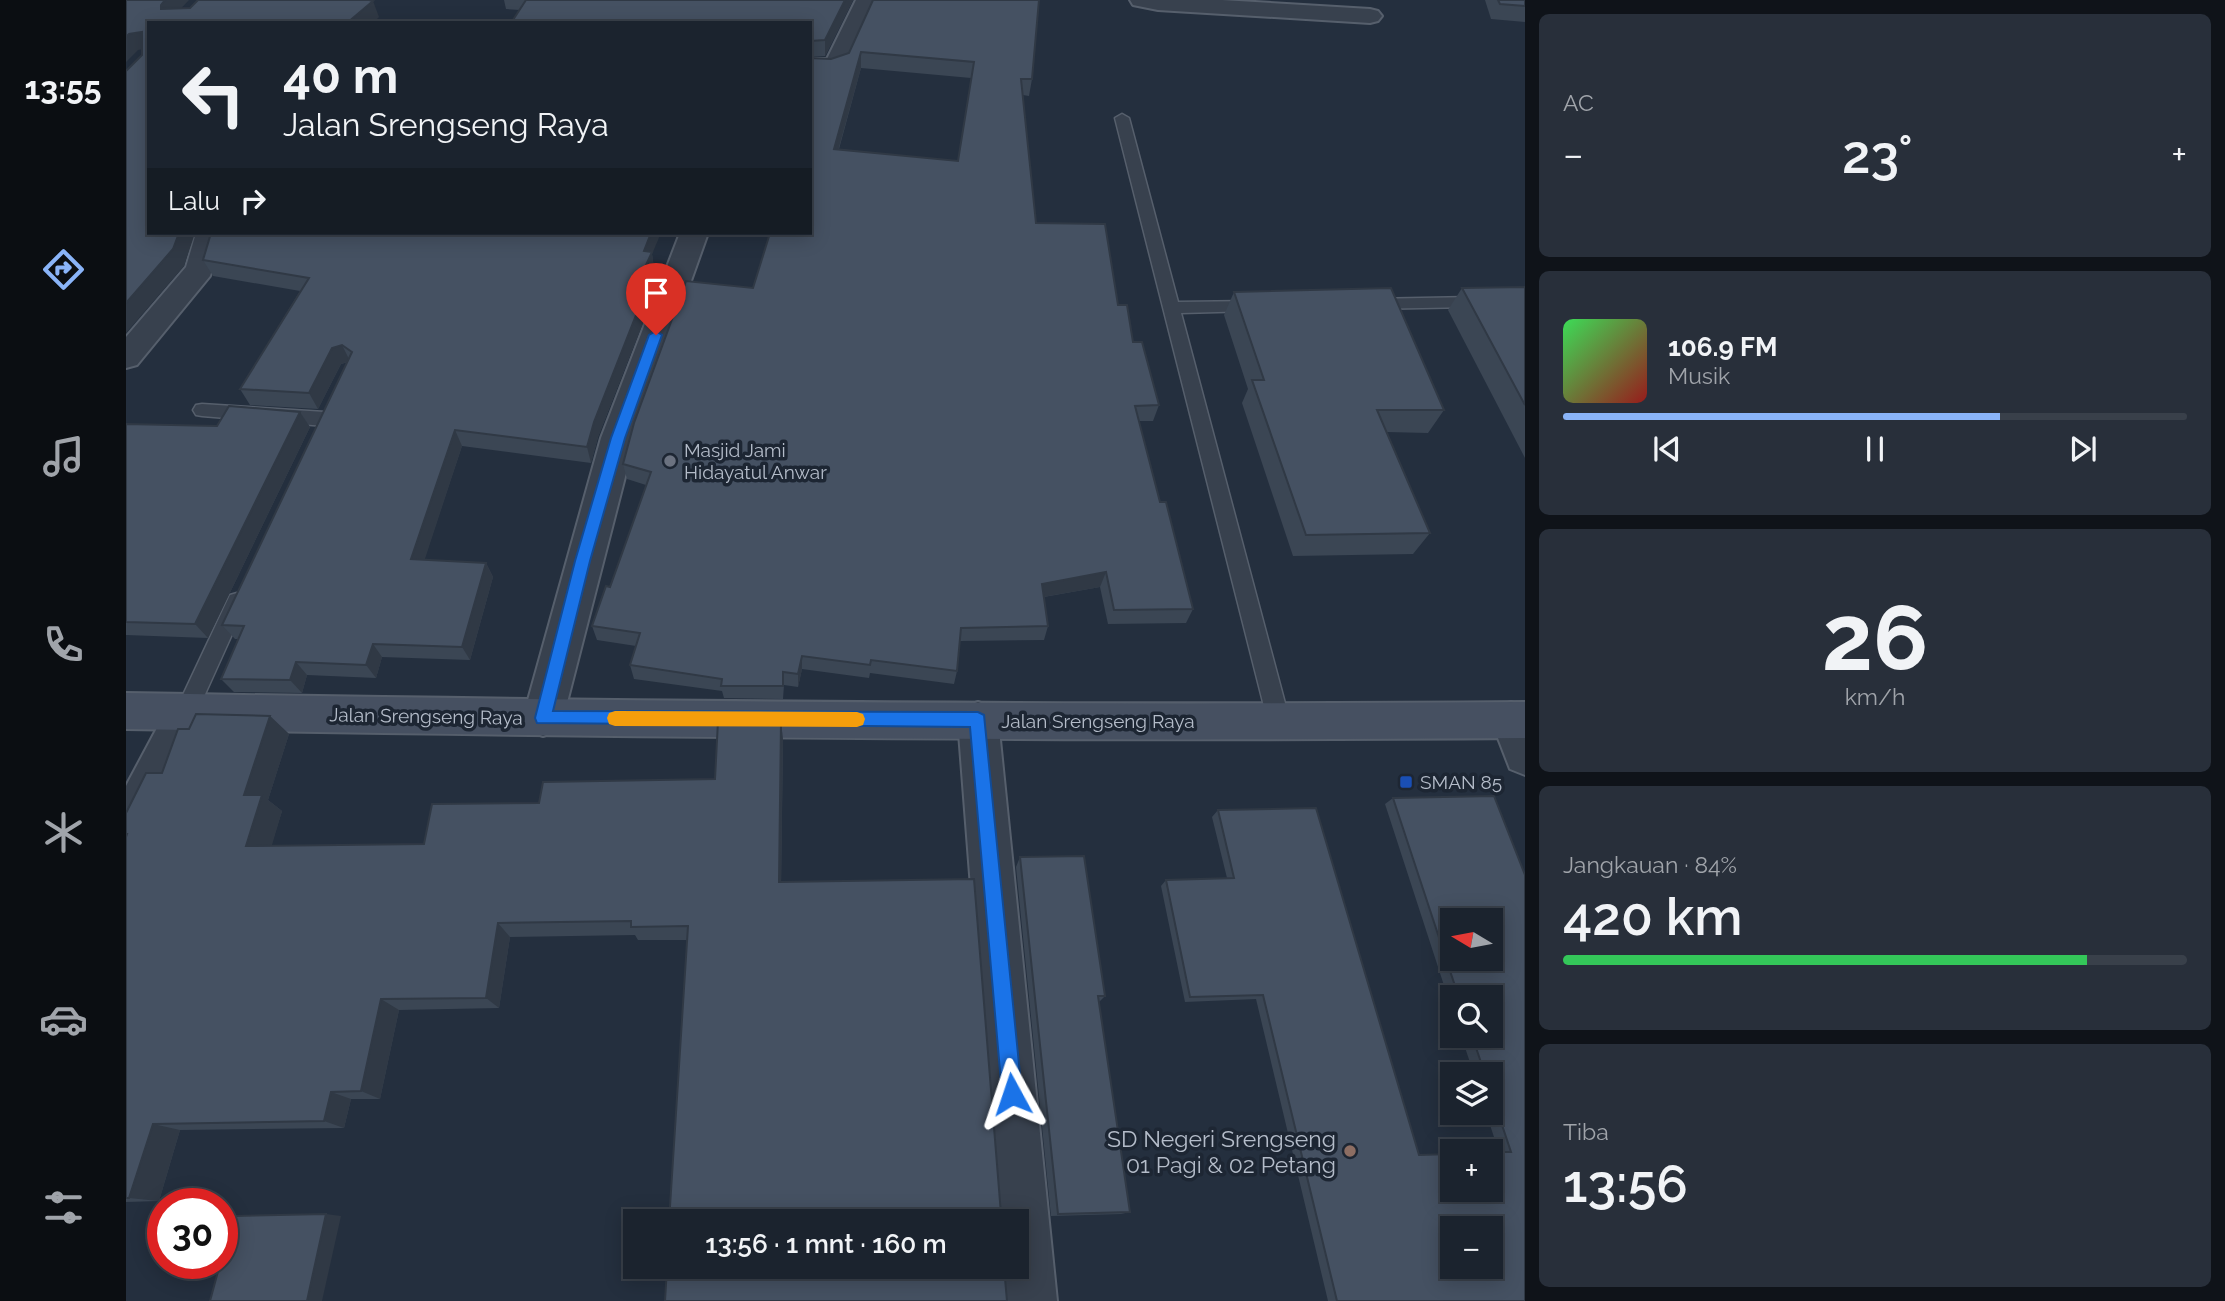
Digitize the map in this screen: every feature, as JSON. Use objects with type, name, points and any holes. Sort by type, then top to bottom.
[{"type":"main road","name":"Jalan Srengseng Raya","points":[[126,711],[543,718],[1279,722],[1520,732]]},
{"type":"street","points":[[812,66],[831,66],[836,63],[867,0]]},
{"type":"street","points":[[1141,0],[1283,6],[1370,16]]},
{"type":"street","points":[[126,357],[200,269],[208,235]]},
{"type":"street","points":[[543,718],[618,438],[693,235]]},
{"type":"street","points":[[126,829],[186,712]]},
{"type":"street","points":[[978,720],[1030,1301]]},
{"type":"lane","points":[[1122,118],[1279,722]]},
{"type":"lane","points":[[1348,304],[1525,301]]},
{"type":"lane","points":[[1172,308],[1267,306]]},
{"type":"lane","points":[[201,410],[328,413],[313,444]]},
{"type":"lane","points":[[186,712],[242,590]]},
{"type":"building","points":[[126,0],[165,0],[161,9],[190,8],[198,0],[373,1],[349,21],[147,21],[147,235],[178,235],[173,249],[126,303],[126,71],[142,55],[142,32],[126,37]]},
{"type":"building","points":[[526,0],[845,0],[825,40],[812,41],[812,21],[512,21]]},
{"type":"building","points":[[873,0],[1039,0],[1032,79],[1021,79],[1036,223],[1105,224],[1118,305],[1127,305],[1133,342],[1142,342],[1159,405],[1135,406],[1160,502],[1166,502],[1193,609],[1114,610],[1106,572],[1042,584],[1048,626],[961,628],[957,671],[871,660],[870,665],[802,656],[798,674],[783,672],[783,686],[721,686],[722,679],[630,665],[640,633],[592,626],[606,586],[610,587],[651,472],[623,464],[634,423],[686,281],[753,288],[769,235],[812,235],[812,58],[831,59],[849,53]],"holes":[[[861,52],[974,62],[958,161],[834,149]]]},
{"type":"building","points":[[1498,0],[1525,0],[1525,6],[1500,4]]},
{"type":"building","points":[[210,235],[650,235],[644,251],[652,252],[641,276],[651,277],[594,422],[587,447],[455,430],[411,559],[486,563],[462,647],[373,644],[366,665],[296,662],[290,680],[221,679],[244,626],[222,625],[352,352],[342,345],[332,348],[309,393],[240,389],[309,278],[203,260]]},
{"type":"building","points":[[1525,287],[1525,405],[1462,288]]},
{"type":"building","points":[[1391,288],[1444,410],[1377,410],[1430,533],[1306,535],[1252,380],[1264,380],[1234,292]]},
{"type":"building","points":[[229,406],[300,412],[195,624],[126,622],[126,424],[217,426]]},
{"type":"building","points":[[196,714],[270,716],[244,795],[262,795],[246,846],[424,844],[432,804],[539,803],[543,782],[715,779],[718,721],[781,722],[779,882],[974,879],[1001,1209],[670,1209],[688,926],[631,927],[631,921],[498,923],[486,998],[381,999],[361,1091],[331,1092],[324,1121],[153,1124],[129,1198],[126,1198],[126,813],[146,773],[162,773],[178,729],[189,729]]},
{"type":"building","name":"SD Negeri Srengseng 01 Pagi & 02 Petang","points":[[1494,796],[1525,875],[1525,1301],[1337,1301],[1263,995],[1190,997],[1166,880],[1234,878],[1218,810],[1316,808],[1419,1155],[1440,1154],[1440,1202],[1503,1202],[1503,1152],[1511,1152],[1502,1125],[1503,1062],[1481,1062],[1476,1048],[1503,1048],[1503,985],[1455,985],[1450,971],[1503,971],[1503,908],[1440,908],[1440,940],[1393,798]]},
{"type":"building","points":[[1084,856],[1105,996],[1098,996],[1130,1212],[1058,1214],[1020,857]]},
{"type":"building","points":[[326,1214],[307,1301],[210,1301],[216,1279],[238,1279],[238,1216]]},
{"type":"building","points":[[666,1279],[1005,1279],[1007,1301],[665,1301]]},
{"type":"slow traffic","points":[[615,718],[857,719]]},
{"type":"place","name":"Masjid Jami Hidayatul Anwar","points":[[670,461]]},
{"type":"place","name":"SMAN 85","points":[[1406,782]]},
{"type":"place","name":"SD Negeri Srengseng 01 Pagi & 02 Petang","points":[[1350,1151]]},
{"type":"route","points":[[656,335],[618,438],[543,718],[978,720],[1012,1094]]}]
